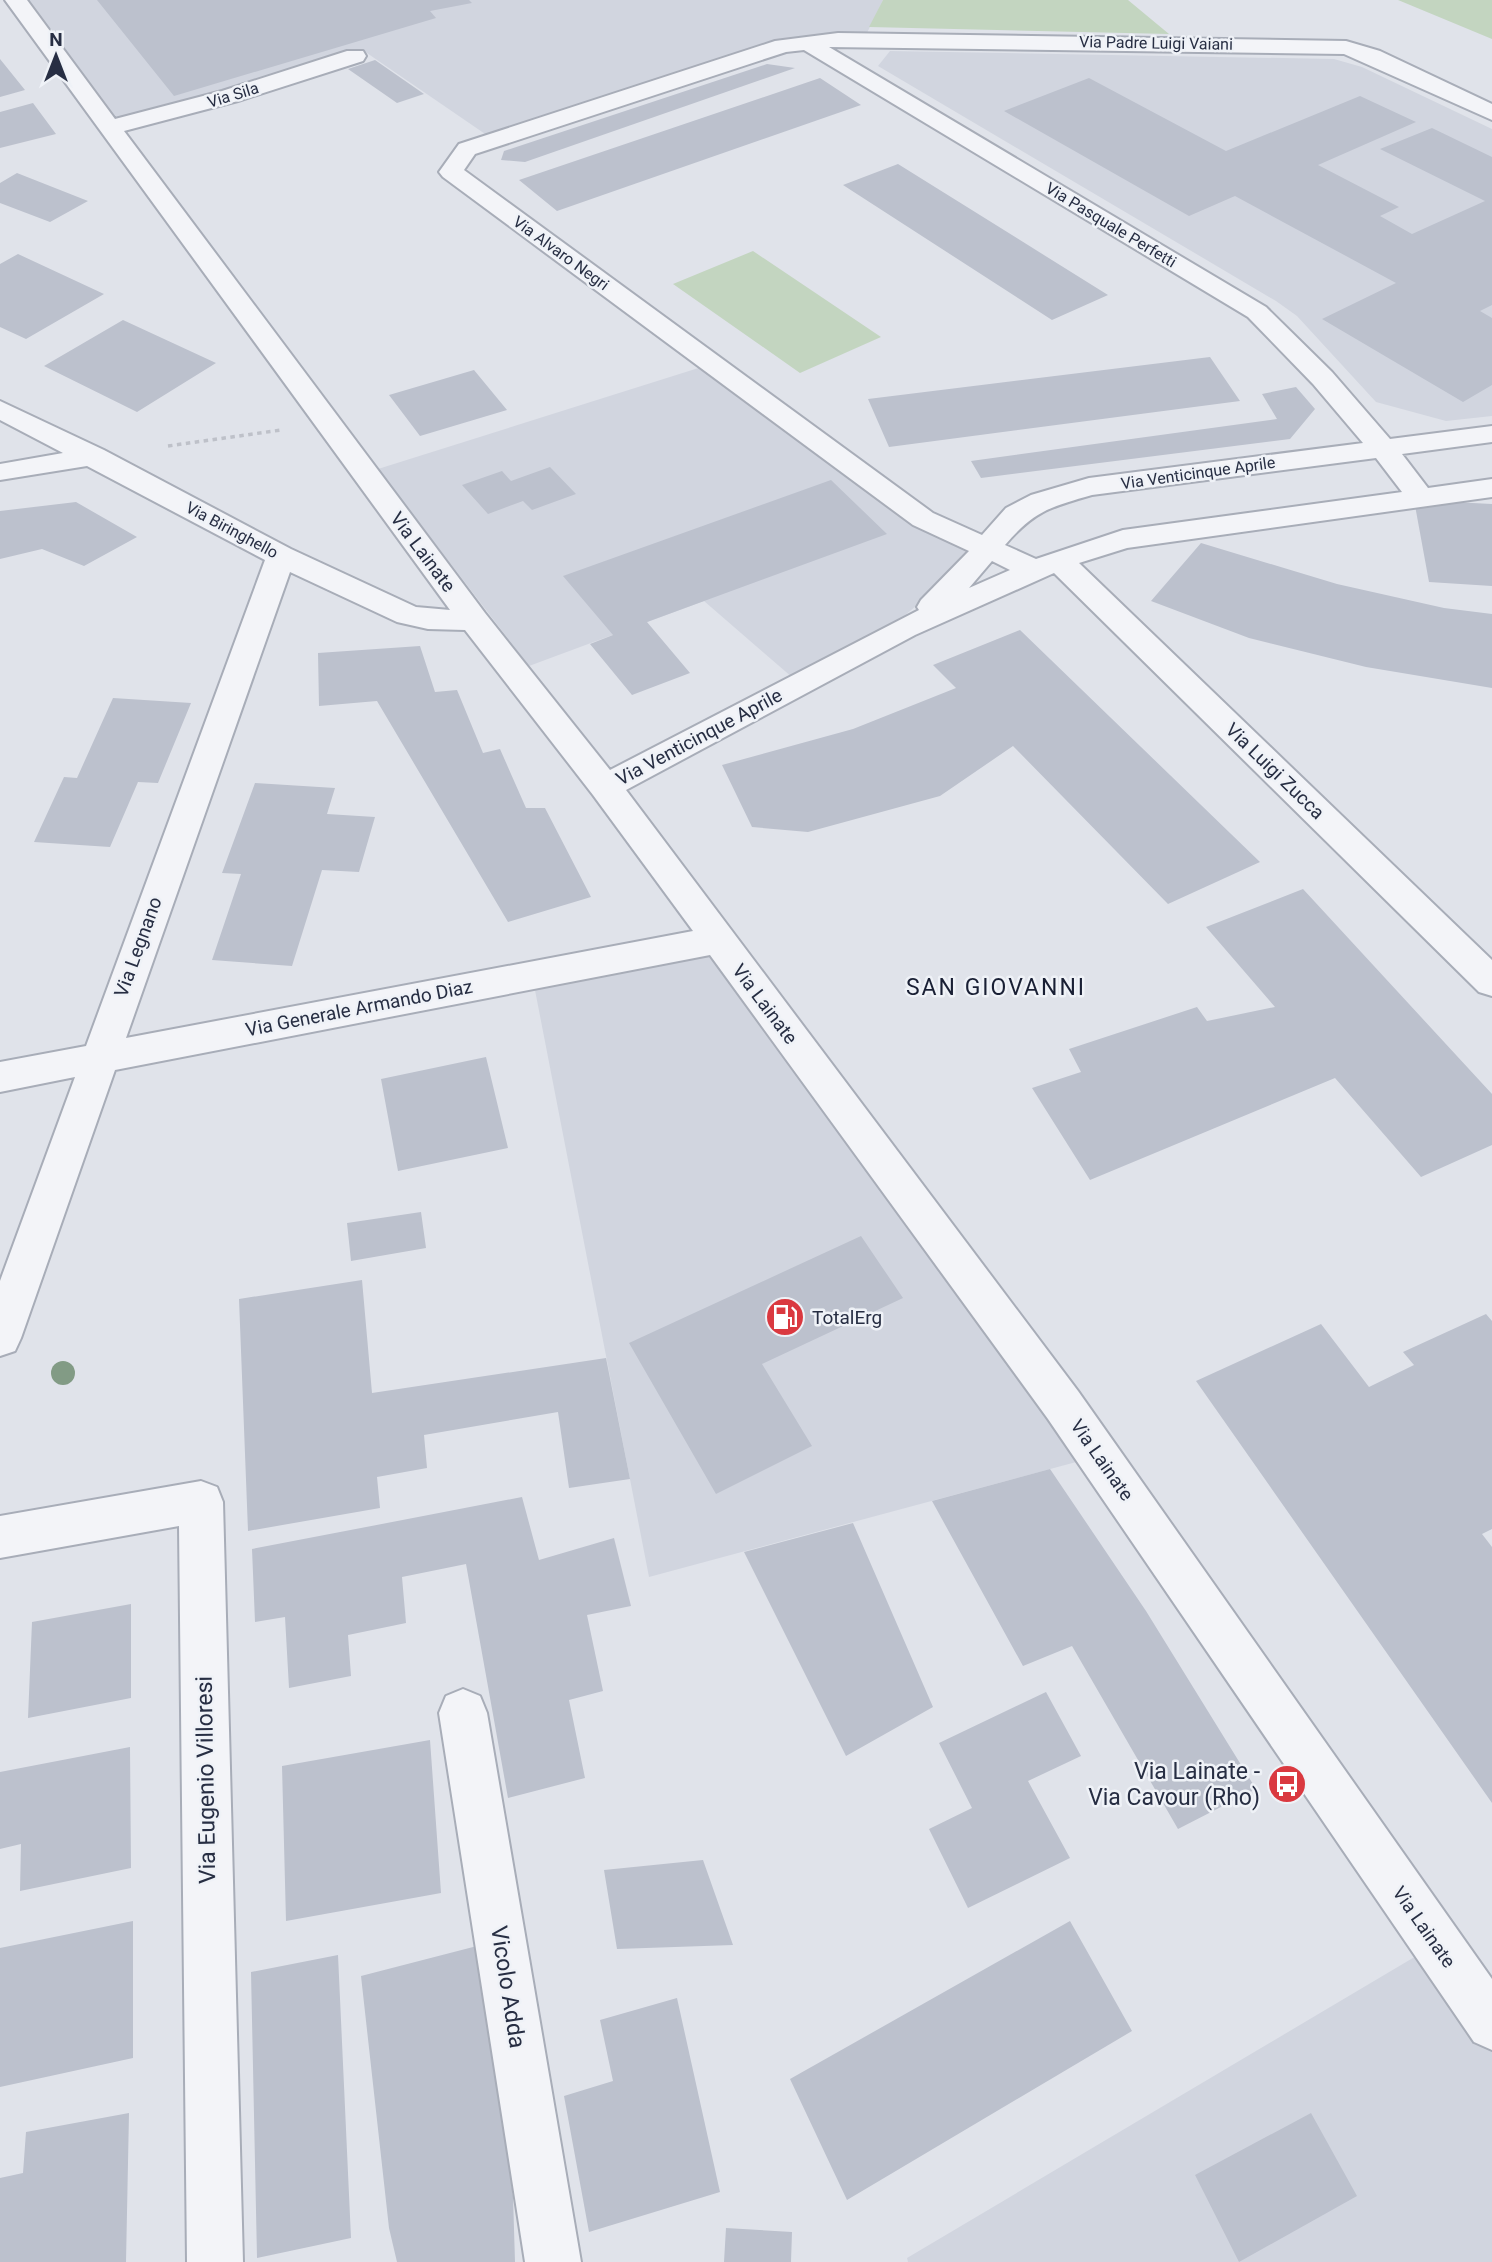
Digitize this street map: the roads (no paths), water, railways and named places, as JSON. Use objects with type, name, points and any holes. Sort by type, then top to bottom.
[{"type":"street","name":"Via Lainate","points":[[16,0],[327,423],[474,620],[605,788],[1063,1405],[1492,2024]]},
{"type":"street","points":[[11,32],[34,26]]},
{"type":"street","name":"Via Padre Luigi Vaiani","points":[[806,42],[838,38],[1346,48],[1372,56],[1492,113]]},
{"type":"street","name":"Via Pasquale Perfetti","points":[[806,42],[1257,312],[1304,356],[1384,448]]},
{"type":"street","name":"Via Alvaro Negri","points":[[806,42],[783,46],[467,149],[452,172],[923,519],[988,547]]},
{"type":"street","name":"Via Sila","points":[[109,128],[230,96],[355,56]]},
{"type":"street","name":"Via Biringhello","points":[[0,409],[281,556],[408,615],[428,619],[474,620]]},
{"type":"street","name":"Via Venticinque Aprile","points":[[904,628],[957,583],[1016,514],[1041,501],[1089,487],[1492,434]]},
{"type":"street","points":[[1384,448],[1421,498]]},
{"type":"street","points":[[0,472],[94,456]]},
{"type":"street","name":"Via Venticinque Aprile","points":[[605,788],[904,628],[1057,561],[1123,539],[1492,488]]},
{"type":"street","points":[[1016,514],[1016,536],[1035,545],[1057,561]]},
{"type":"street","points":[[988,547],[1057,561]]},
{"type":"street","name":"Via Legnano","points":[[0,1338],[281,556]]},
{"type":"street","name":"Via Luigi Zucca","points":[[1057,561],[1492,982]]},
{"type":"street","name":"Via Generale Armando Diaz","points":[[0,1077],[718,940]]},
{"type":"street","name":"Via Eugenio Villoresi","points":[[0,1537],[201,1502],[215,2262]]},
{"type":"street","name":"Vicolo Adda","points":[[463,1713],[553,2262]]},
{"type":"place","name":"TotalErg","points":[[785,1317]]},
{"type":"place","name":"Via Lainate - Via Cavour (Rho)","points":[[1287,1784]]},
{"type":"district","name":"SAN GIOVANNI","points":[[996,987]]}]
